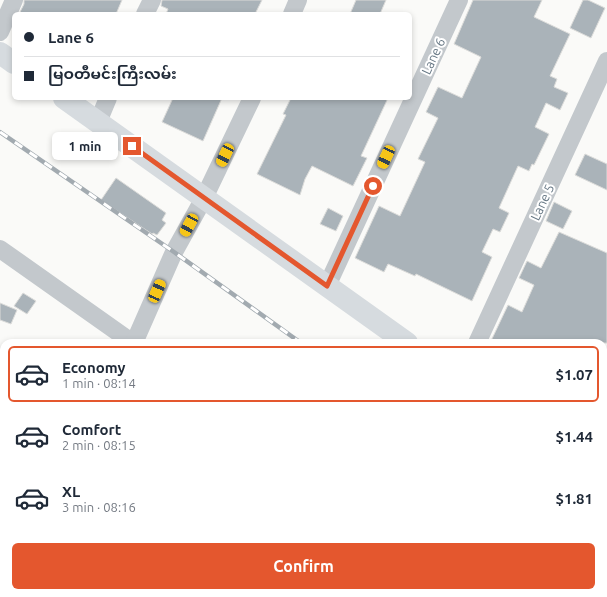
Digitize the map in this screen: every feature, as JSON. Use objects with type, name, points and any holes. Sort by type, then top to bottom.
[{"type":"main road","points":[[0,53],[12,62]]},
{"type":"main road","points":[[67,100],[402,339]]},
{"type":"street","points":[[0,32],[14,0]]},
{"type":"street","points":[[147,12],[152,0]]},
{"type":"street","points":[[293,12],[298,0]]},
{"type":"street","name":"Lane 6","points":[[327,286],[459,0]]},
{"type":"street","name":"Lane 5","points":[[479,339],[607,61]]},
{"type":"street","points":[[98,122],[107,100]]},
{"type":"street","points":[[135,339],[174,252],[204,198],[251,100]]},
{"type":"street","points":[[0,249],[127,339]]},
{"type":"building","points":[[24,0],[122,0],[117,12],[20,12],[24,4]]},
{"type":"building","points":[[162,0],[262,0],[256,12],[167,12],[168,9],[161,6]]},
{"type":"building","points":[[356,0],[386,0],[381,12],[351,12]]},
{"type":"building","points":[[473,0],[542,0],[534,17],[570,34],[550,76],[557,79],[554,87],[568,93],[560,110],[546,103],[535,127],[549,134],[534,165],[532,164],[529,171],[518,166],[499,208],[509,213],[500,232],[493,229],[482,252],[492,257],[472,301],[416,274],[415,276],[388,264],[384,272],[355,258],[379,206],[400,216],[425,162],[418,159],[438,118],[426,112],[438,87],[462,98],[481,57],[454,44]]},
{"type":"building","points":[[583,0],[588,0],[605,8],[591,38],[570,28]]},
{"type":"building","points":[[172,100],[221,100],[203,141],[162,122]]},
{"type":"building","points":[[290,100],[387,100],[361,156],[367,158],[353,186],[312,166],[305,179],[300,195],[257,174],[286,115],[283,114]]},
{"type":"building","points":[[585,154],[607,164],[607,190],[575,175]]},
{"type":"building","points":[[116,178],[166,213],[162,220],[166,223],[157,235],[152,234],[101,200]]},
{"type":"building","points":[[554,202],[572,211],[563,229],[546,221]]},
{"type":"building","points":[[328,208],[343,216],[336,231],[320,224]]},
{"type":"building","points":[[559,232],[607,253],[607,339],[492,339],[508,305],[522,312],[534,285],[519,278],[527,261],[541,268]]},
{"type":"building","points":[[23,293],[36,301],[27,314],[14,306]]},
{"type":"building","points":[[0,303],[17,310],[11,324],[0,320]]},
{"type":"railway","points":[[0,132],[174,252],[295,339]]},
{"type":"route","points":[[132,146],[327,286],[373,186]]}]
